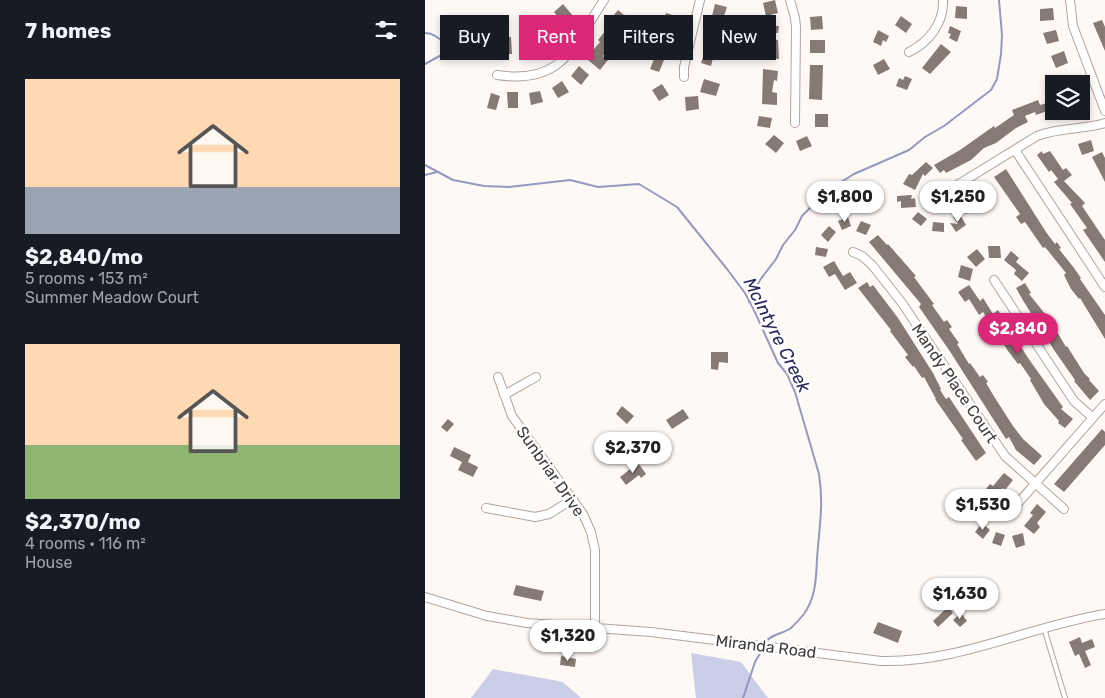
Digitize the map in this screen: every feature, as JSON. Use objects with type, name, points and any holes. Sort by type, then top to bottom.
[{"type":"street","points":[[497,75],[522,78],[537,75],[559,64],[575,46],[605,0]]},
{"type":"street","points":[[684,77],[683,67],[700,0]]},
{"type":"street","points":[[790,0],[796,27],[795,123]]},
{"type":"street","points":[[909,52],[924,42],[936,28],[941,19],[943,0]]},
{"type":"street","points":[[1071,0],[1073,26],[1105,111]]},
{"type":"street","points":[[941,195],[1037,136],[1051,131],[1096,126],[1105,123]]},
{"type":"street","points":[[1015,150],[1105,288]]},
{"type":"street","name":"Mandy Place Court","points":[[853,252],[862,256],[872,265],[902,303],[1005,456],[1064,509]]},
{"type":"street","points":[[994,280],[1074,401],[1092,417]]},
{"type":"street","name":"Sunbriar Drive","points":[[498,377],[508,406],[518,425],[573,499],[583,514],[591,532],[595,550],[595,627]]},
{"type":"street","points":[[504,395],[537,377]]},
{"type":"street","points":[[1012,510],[1105,404]]},
{"type":"street","points":[[486,508],[535,517],[549,514],[573,499]]},
{"type":"street","name":"Miranda Road","points":[[425,597],[475,613],[527,623],[651,632],[881,661],[898,661],[945,655],[985,646],[1068,620],[1105,614]]},
{"type":"lane","points":[[1044,628],[1065,698]]},
{"type":"shaded area","points":[[691,653],[741,662],[768,698],[696,698]]},
{"type":"shaded area","points":[[493,669],[563,682],[581,698],[471,698]]},
{"type":"building","points":[[775,0],[778,13],[766,15],[763,3]]},
{"type":"building","points":[[563,4],[572,15],[556,15],[554,12]]},
{"type":"building","points":[[715,4],[727,7],[724,15],[712,15]]},
{"type":"building","points":[[956,6],[967,7],[967,19],[955,18]]},
{"type":"building","points":[[1053,8],[1054,20],[1040,21],[1040,9]]},
{"type":"building","points":[[618,10],[624,15],[614,15]]},
{"type":"building","points":[[822,16],[823,29],[811,30],[810,17]]},
{"type":"building","points":[[901,16],[912,24],[906,33],[895,25]]},
{"type":"building","points":[[1102,20],[1105,27],[1105,51],[1093,23]]},
{"type":"building","points":[[776,26],[779,26],[778,33],[776,33]]},
{"type":"building","points":[[950,26],[961,31],[957,42],[949,38],[951,34],[948,33]]},
{"type":"building","points":[[878,30],[889,36],[886,42],[883,40],[881,46],[873,42]]},
{"type":"building","points":[[1056,30],[1059,41],[1047,44],[1043,33]]},
{"type":"building","points":[[604,32],[603,56],[604,60],[608,60],[600,70],[588,60],[594,60],[594,49],[600,42],[598,40]]},
{"type":"building","points":[[509,37],[511,37],[512,54],[509,54]]},
{"type":"building","points":[[776,40],[778,40],[779,59],[776,59]]},
{"type":"building","points":[[810,40],[825,40],[825,53],[810,53]]},
{"type":"building","points":[[941,44],[951,52],[930,74],[922,68]]},
{"type":"building","points":[[1064,51],[1068,63],[1056,68],[1051,56]]},
{"type":"building","points":[[703,57],[703,60],[712,60],[711,66],[701,63]]},
{"type":"building","points":[[884,59],[890,69],[878,75],[873,65]]},
{"type":"building","points":[[654,60],[664,60],[659,72],[650,69]]},
{"type":"building","points":[[810,65],[823,65],[822,100],[809,99]]},
{"type":"building","points":[[579,66],[589,75],[581,85],[571,76]]},
{"type":"building","points":[[763,69],[778,71],[777,81],[774,80],[772,92],[777,93],[777,105],[762,104]]},
{"type":"building","points":[[905,76],[912,79],[907,90],[896,86],[899,78],[903,80]]},
{"type":"building","points":[[704,79],[720,84],[716,96],[700,92]]},
{"type":"building","points":[[562,81],[569,92],[558,98],[552,88]]},
{"type":"building","points":[[662,84],[669,95],[659,101],[652,90]]},
{"type":"building","points":[[540,91],[543,102],[531,105],[529,93]]},
{"type":"building","points":[[507,92],[518,92],[518,108],[508,108]]},
{"type":"building","points":[[491,93],[500,96],[496,110],[487,108]]},
{"type":"building","points":[[698,96],[699,109],[686,111],[685,97]]},
{"type":"building","points":[[1038,100],[1040,105],[1045,104],[1045,112],[1036,115],[1035,112],[1025,116],[1028,122],[1016,128],[996,143],[984,148],[971,160],[946,173],[944,170],[940,173],[934,165],[1014,115],[1012,110]]},
{"type":"building","points":[[815,114],[828,114],[828,127],[815,127]]},
{"type":"building","points":[[759,116],[772,118],[770,128],[757,126]]},
{"type":"building","points":[[774,135],[784,143],[776,153],[765,144]]},
{"type":"building","points":[[807,136],[812,146],[800,151],[796,141]]},
{"type":"building","points":[[1091,140],[1094,151],[1082,155],[1078,144]]},
{"type":"building","points":[[1042,151],[1043,154],[1050,151],[1063,170],[1066,168],[1072,175],[1064,181],[1085,203],[1082,206],[1105,240],[1105,262],[1083,230],[1087,228],[1070,204],[1072,203],[1054,182],[1058,179],[1051,170],[1049,172],[1037,155]]},
{"type":"building","points":[[1102,152],[1105,158],[1105,182],[1092,157]]},
{"type":"building","points":[[926,162],[933,168],[925,176],[923,174],[915,190],[903,184],[909,174],[912,175]]},
{"type":"building","points":[[1006,169],[1046,232],[1055,244],[1057,242],[1061,248],[1059,249],[1105,315],[1105,339],[1080,298],[1071,289],[1064,275],[1066,273],[1045,247],[1043,248],[1025,222],[1021,224],[1016,217],[1020,214],[994,177]]},
{"type":"building","points":[[981,189],[990,203],[982,207],[981,205],[966,214],[961,202]]},
{"type":"building","points":[[912,195],[911,199],[915,198],[916,207],[901,208],[901,201],[897,202],[897,196]]},
{"type":"building","points":[[918,212],[927,219],[921,226],[912,219]]},
{"type":"building","points":[[959,213],[966,225],[956,232],[950,223],[958,224],[953,217]]},
{"type":"building","points":[[848,217],[851,226],[842,230],[838,221]]},
{"type":"building","points":[[861,221],[871,225],[866,235],[856,231]]},
{"type":"building","points":[[933,222],[944,223],[944,232],[932,231]]},
{"type":"building","points":[[829,226],[836,232],[828,242],[821,235]]},
{"type":"building","points":[[878,235],[916,276],[914,277],[934,304],[932,305],[944,322],[947,320],[952,327],[949,329],[959,343],[957,344],[969,364],[980,377],[983,375],[995,398],[1023,439],[1042,456],[1034,465],[1016,450],[1009,437],[1006,439],[919,307],[921,304],[869,242]]},
{"type":"building","points":[[988,246],[1000,246],[1001,258],[989,258]]},
{"type":"building","points":[[816,247],[828,249],[826,257],[815,255]]},
{"type":"building","points":[[977,249],[985,259],[976,267],[967,257]]},
{"type":"building","points":[[1011,251],[1019,258],[1016,262],[1029,273],[1022,281],[1014,274],[1016,270],[1004,260]]},
{"type":"building","points":[[834,261],[843,276],[850,272],[857,283],[845,290],[835,274],[829,277],[823,267]]},
{"type":"building","points":[[961,265],[973,269],[970,281],[958,277]]},
{"type":"building","points":[[867,282],[870,287],[873,285],[898,318],[933,373],[940,390],[946,399],[949,397],[986,453],[976,461],[935,399],[924,377],[922,378],[905,357],[908,355],[891,330],[858,288]]},
{"type":"building","points":[[1025,283],[1031,293],[1029,294],[1050,320],[1066,347],[1099,391],[1090,400],[1074,381],[1016,288]]},
{"type":"building","points":[[969,285],[980,301],[983,298],[993,314],[998,310],[1028,358],[1063,407],[1061,409],[1073,419],[1065,428],[1058,423],[1059,421],[1044,404],[1031,379],[1020,363],[1018,364],[1008,351],[983,312],[979,315],[969,299],[965,302],[958,292]]},
{"type":"building","points":[[711,352],[728,352],[728,363],[719,362],[718,370],[711,369]]},
{"type":"building","points":[[622,406],[634,416],[627,424],[616,414]]},
{"type":"building","points":[[683,409],[689,418],[672,429],[666,420]]},
{"type":"building","points":[[448,419],[454,424],[447,432],[441,427]]},
{"type":"building","points":[[1102,429],[1105,432],[1105,445],[1064,492],[1054,484]]},
{"type":"building","points":[[454,447],[471,455],[468,462],[478,467],[473,477],[458,470],[462,462],[450,456]]},
{"type":"building","points":[[638,463],[646,474],[641,478],[639,475],[626,485],[620,477]]},
{"type":"building","points":[[1004,473],[1013,480],[992,501],[982,494],[990,484],[993,486]]},
{"type":"building","points":[[977,504],[989,505],[988,517],[976,516]]},
{"type":"building","points":[[1037,504],[1046,512],[1037,523],[1040,527],[1034,534],[1024,526],[1033,515],[1030,513]]},
{"type":"building","points":[[982,523],[990,530],[983,539],[975,532]]},
{"type":"building","points":[[996,532],[1005,535],[1001,546],[992,543]]},
{"type":"building","points":[[1023,533],[1025,545],[1016,548],[1012,536]]},
{"type":"building","points":[[516,585],[544,591],[541,601],[513,595]]},
{"type":"building","points":[[948,607],[953,613],[938,627],[933,621]]},
{"type":"building","points":[[961,613],[967,621],[960,627],[953,620]]},
{"type":"building","points":[[878,622],[902,631],[898,643],[873,633]]},
{"type":"building","points":[[1080,637],[1082,643],[1092,639],[1095,647],[1085,651],[1091,665],[1085,668],[1079,654],[1075,656],[1069,642]]},
{"type":"building","points":[[561,656],[576,659],[575,667],[560,665]]},
{"type":"waterway","points":[[749,302],[760,280],[776,259],[802,216],[820,198],[854,174],[909,150],[991,90],[997,79],[1001,54],[1002,35],[999,0]]},
{"type":"waterway","name":"McIntyre Creek","points":[[425,33],[437,37],[447,46],[445,53],[425,64]]},
{"type":"waterway","name":"McIntyre Creek","points":[[425,165],[453,180],[484,186],[509,187],[570,180],[598,187],[639,184],[677,207],[745,293],[778,363],[787,374],[795,392],[819,474],[821,496],[816,580],[811,601],[804,614],[791,628],[770,638],[765,643]]},
{"type":"waterway","points":[[425,175],[437,172]]},
{"type":"waterway","name":"McIntyre Creek","points":[[743,698],[755,662],[762,650]]}]
